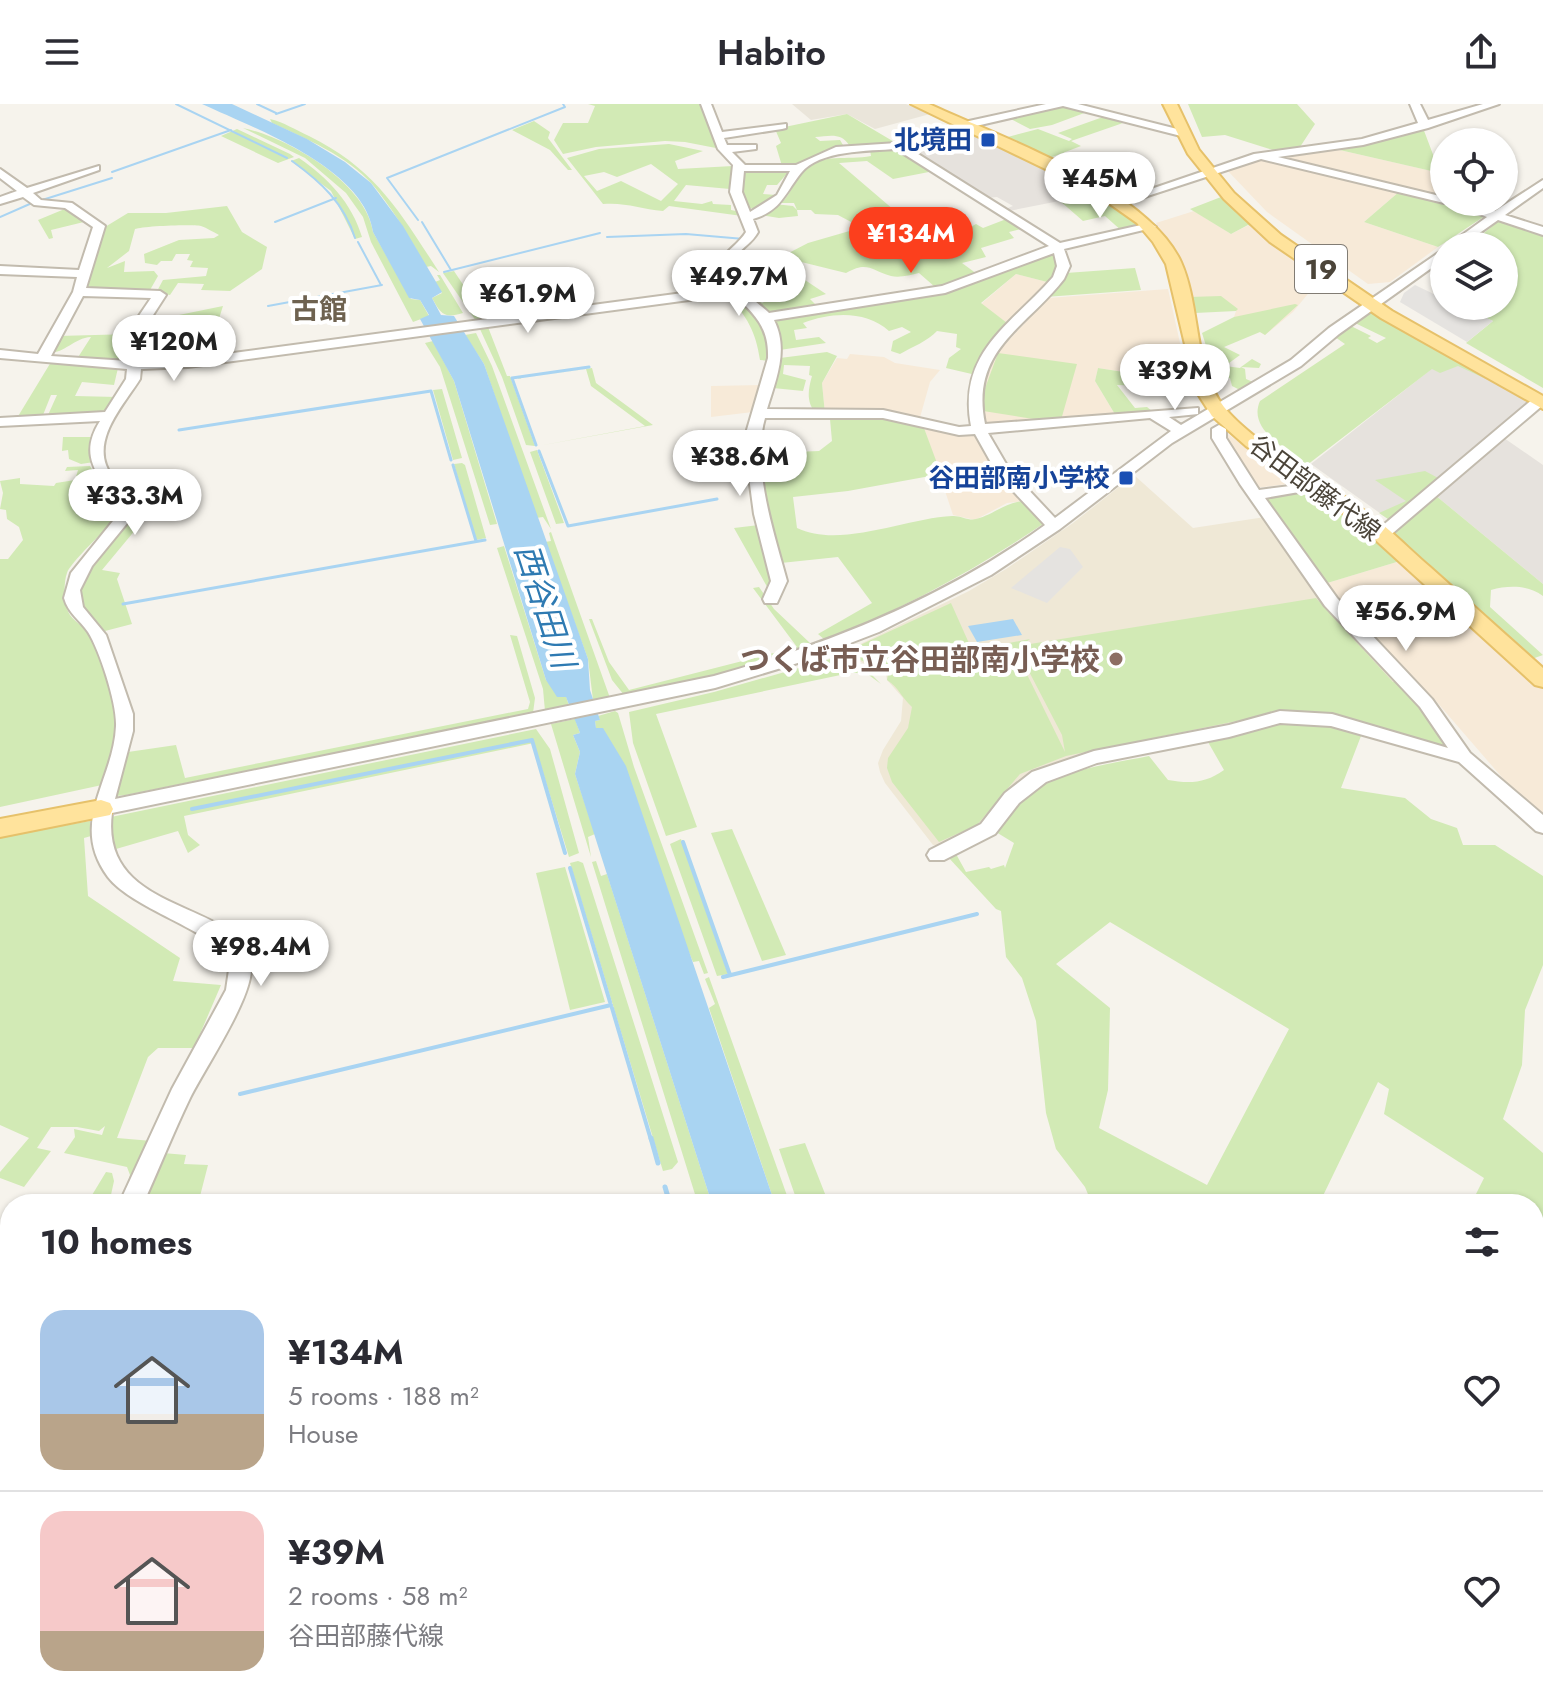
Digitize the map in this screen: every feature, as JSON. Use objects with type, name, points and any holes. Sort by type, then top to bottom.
[{"type":"main road","name":"谷田部藤代線","points":[[918,104],[1119,202],[1150,227],[1174,264],[1198,367],[1219,420],[1365,520],[1543,680]]},
{"type":"main road","name":"19","points":[[1170,104],[1181,133],[1212,171],[1279,230],[1377,301],[1542,400]]},
{"type":"main road","name":"19","points":[[1180,104],[1212,171]]},
{"type":"main road","points":[[0,828],[101,809]]},
{"type":"street","points":[[706,104],[723,149],[736,160],[739,168],[736,192],[752,232],[749,239],[727,258],[726,264],[736,290],[767,317],[775,346],[775,357],[751,440],[762,514],[779,581],[771,599]]},
{"type":"street","points":[[739,168],[798,168],[843,148],[898,146],[965,125],[1063,104],[1181,133]]},
{"type":"street","points":[[1415,104],[1424,126]]},
{"type":"street","points":[[1119,202],[1258,156],[1363,142],[1494,104]]},
{"type":"street","points":[[718,136],[782,126]]},
{"type":"street","points":[[898,146],[1058,247],[1064,264],[1062,274],[984,361],[973,402],[978,430],[1007,475],[1055,526]]},
{"type":"street","points":[[723,149],[752,147]]},
{"type":"street","points":[[1258,156],[1430,197]]},
{"type":"street","points":[[0,201],[95,168]]},
{"type":"street","points":[[746,217],[757,214],[781,197],[798,168]]},
{"type":"street","points":[[0,172],[38,203],[68,205],[99,226],[79,292],[68,307],[43,358]]},
{"type":"street","points":[[1518,201],[1543,183]]},
{"type":"street","points":[[1473,232],[1496,216]]},
{"type":"street","points":[[1504,216],[1543,231]]},
{"type":"street","points":[[767,317],[945,289],[1058,247],[1150,227]]},
{"type":"street","points":[[101,809],[715,682],[825,649],[934,599],[999,563],[1055,526],[1180,431],[1219,420],[1318,347],[1334,331],[1430,263]]},
{"type":"street","points":[[0,270],[84,274]]},
{"type":"street","points":[[0,354],[81,364],[135,366],[188,363],[736,290]]},
{"type":"street","points":[[79,292],[160,295],[139,326],[133,379],[97,437],[98,463],[121,502],[125,516],[79,574],[71,593],[73,608],[99,637],[126,723],[115,775],[101,809],[100,833],[114,871],[144,896],[226,939],[238,949],[242,963],[236,991],[180,1096],[136,1194]]},
{"type":"street","points":[[1381,535],[1542,400]]},
{"type":"street","points":[[758,413],[808,416],[883,414],[941,429],[978,430],[1193,411]]},
{"type":"street","points":[[1150,414],[1159,416],[1180,431]]},
{"type":"street","points":[[0,422],[109,416]]},
{"type":"street","points":[[1219,420],[1219,438],[1255,495],[1331,602],[1426,703],[1464,757],[1543,826]]},
{"type":"street","points":[[1255,495],[1317,485]]},
{"type":"street","points":[[937,855],[988,829],[1012,798],[1039,777],[1094,757],[1229,731],[1280,717],[1332,720],[1464,757]]},
{"type":"shaded area","points":[[792,104],[906,104],[930,114],[875,129],[847,114],[811,120]]},
{"type":"shaded area","points":[[961,128],[1095,194],[1009,211],[1005,209],[1013,206],[997,197],[987,198],[905,148]]},
{"type":"shaded area","points":[[1331,148],[1430,171],[1430,196],[1271,158]]},
{"type":"shaded area","points":[[1256,159],[1400,191],[1364,222],[1430,244],[1430,253],[1390,282],[1368,284],[1267,212],[1226,169]]},
{"type":"shaded area","points":[[1194,211],[1231,234],[1249,225],[1321,278],[1293,312],[1265,335],[1234,317],[1237,308],[1189,297],[1179,261],[1156,223]]},
{"type":"shaded area","points":[[1016,274],[1051,283],[1011,326],[981,304]]},
{"type":"shaded area","points":[[1415,285],[1430,292],[1430,320],[1400,302],[1404,293]]},
{"type":"shaded area","points":[[1168,289],[1186,370],[1143,375],[1098,368],[1095,381],[1116,416],[986,428],[976,409],[985,366],[1048,298]]},
{"type":"shaded area","points":[[1430,320],[1493,321],[1467,342]]},
{"type":"shaded area","points":[[850,354],[884,357],[895,363],[940,370],[930,382],[919,421],[825,414],[822,383],[837,358],[847,359]]},
{"type":"shaded area","points":[[1448,356],[1530,402],[1391,521],[1311,464]]},
{"type":"shaded area","points":[[762,385],[753,412],[711,417],[711,386]]},
{"type":"shaded area","points":[[924,428],[974,434],[1023,501],[1007,503],[975,520],[953,515]]},
{"type":"shaded area","points":[[1221,432],[1225,432],[1295,483],[1255,488]]},
{"type":"shaded area","points":[[1504,438],[1543,465],[1543,584],[1435,495]]},
{"type":"shaded area","name":"つくば市立谷田部南小学校","points":[[1134,475],[1193,528],[1265,517],[1453,749],[1332,715],[1222,729],[1064,764],[983,826],[942,846],[933,845],[885,783],[878,763],[901,721],[903,698],[887,680],[886,674],[842,653],[969,591],[1006,569],[1073,523]]},
{"type":"shaded area","points":[[1060,547],[1070,549],[1083,567],[1047,603],[1011,588]]},
{"type":"shaded area","points":[[1400,561],[1543,687],[1543,813],[1506,782],[1435,700],[1349,614],[1324,584]]},
{"type":"green space","points":[[588,104],[702,104],[721,149],[665,141],[596,147],[563,154],[554,140],[563,123],[588,123],[595,106]]},
{"type":"green space","points":[[1188,104],[1297,104],[1315,124],[1300,147],[1273,150],[1225,135],[1202,137]]},
{"type":"green space","points":[[1066,106],[1087,112],[1052,125],[1030,129],[1009,118]]},
{"type":"green space","points":[[847,114],[896,143],[849,145],[838,136],[815,137],[820,141],[840,140],[843,145],[795,166],[782,166],[776,146],[781,143],[775,129]]},
{"type":"green space","points":[[1103,117],[1123,123],[1071,141],[1081,146],[1047,159],[1004,138],[1038,129],[1069,141],[1072,139],[1058,133]]},
{"type":"green space","points":[[270,119],[290,126],[332,149],[369,178],[398,211],[439,272],[431,266],[426,267],[394,214],[362,174],[338,156],[272,123]]},
{"type":"green space","points":[[534,121],[550,132],[548,138],[572,170],[568,170],[550,150],[512,130]]},
{"type":"green space","points":[[243,128],[301,152],[340,179],[367,214],[373,232],[411,299],[420,300],[429,316],[413,322],[371,242],[363,217],[346,193],[305,158]]},
{"type":"green space","points":[[1423,128],[1430,147],[1430,171],[1331,148],[1378,142]]},
{"type":"green space","points":[[237,129],[294,157],[278,163],[221,136]]},
{"type":"green space","points":[[669,144],[703,151],[675,161],[678,169],[733,166],[730,189],[686,185],[674,201],[702,204],[712,201],[713,204],[731,205],[731,210],[741,212],[742,216],[669,206],[663,211],[603,204],[567,158],[599,149]],"holes":[[[651,164],[678,184],[661,201],[621,181],[597,191],[584,176],[604,172],[617,177]]]},
{"type":"green space","points":[[898,149],[934,171],[893,179],[867,161],[839,163],[894,210],[904,225],[916,231],[959,223],[969,228],[976,224],[983,228],[1009,218],[1025,228],[1009,232],[1014,238],[981,248],[986,257],[962,263],[977,274],[935,287],[919,273],[894,277],[864,267],[846,273],[781,257],[808,243],[853,230],[853,223],[838,215],[815,214],[811,210],[797,210],[794,203],[781,203],[810,165],[826,159],[871,156],[870,150]]},
{"type":"green space","points":[[299,158],[338,192],[352,213],[362,237],[355,239],[331,191],[291,161]]},
{"type":"green space","points":[[743,169],[791,169],[777,185],[767,185],[763,194],[776,195],[761,207],[746,209],[740,192]]},
{"type":"green space","points":[[1400,191],[1430,198],[1430,216],[1485,216],[1461,232],[1430,232],[1430,244],[1364,222]]},
{"type":"green space","points":[[1095,194],[1114,205],[1140,228],[1123,232],[1105,216],[1083,221],[1060,201]]},
{"type":"green space","points":[[1221,197],[1256,228],[1248,225],[1231,234],[1190,209]]},
{"type":"green space","points":[[774,204],[793,206],[798,216],[779,218],[760,215]]},
{"type":"green space","points":[[227,206],[242,232],[267,247],[262,269],[230,291],[201,290],[204,284],[178,283],[170,295],[156,293],[163,280],[206,276],[208,268],[190,267],[193,261],[187,260],[190,254],[176,254],[172,261],[161,261],[157,265],[145,263],[144,254],[179,240],[219,235],[201,226],[188,225],[135,229],[129,251],[107,268],[125,261],[124,272],[154,271],[158,276],[150,290],[85,290],[105,227],[128,213],[166,213]]},
{"type":"green space","points":[[67,208],[88,221],[51,230],[53,238],[49,239],[38,220]]},
{"type":"green space","points":[[1501,219],[1543,233],[1543,388],[1466,343],[1493,321],[1491,320],[1518,320],[1518,232],[1485,232]]},
{"type":"green space","points":[[1054,251],[1061,261],[1051,283],[1016,274],[981,303],[1011,326],[976,375],[946,368],[949,358],[961,349],[956,347],[957,334],[937,331],[900,354],[891,351],[893,341],[911,332],[902,327],[889,331],[859,316],[836,315],[803,323],[807,328],[794,330],[796,340],[819,337],[826,343],[780,350],[772,320],[954,289]]},
{"type":"green space","points":[[756,254],[781,257],[768,273],[805,280],[826,294],[810,299],[817,306],[769,315],[735,282],[750,284],[757,292],[752,294],[762,303],[799,286],[791,280],[755,279],[730,272],[749,273]]},
{"type":"green space","points":[[1135,268],[1141,290],[1045,297],[1066,273]]},
{"type":"green space","points":[[454,271],[486,319],[476,321],[443,273]]},
{"type":"green space","points":[[437,275],[440,275],[463,313],[447,315],[438,308],[432,298],[442,293],[435,282],[440,280]]},
{"type":"green space","points":[[727,295],[747,302],[754,310],[763,329],[771,361],[760,360],[750,325]]},
{"type":"green space","points":[[1221,296],[1238,309],[1195,313],[1189,297]]},
{"type":"green space","points":[[1298,305],[1265,335],[1260,332],[1224,347],[1240,355],[1225,366],[1245,369],[1246,379],[1253,382],[1240,390],[1232,386],[1230,378],[1217,381],[1202,333],[1234,317]]},
{"type":"green space","points":[[223,306],[206,359],[173,360],[174,351],[190,349],[191,341],[176,341],[173,346],[164,346],[172,341],[173,333],[147,335],[145,344],[149,344],[142,349],[141,332],[152,316],[174,316]]},
{"type":"green space","points":[[1373,310],[1486,379],[1458,366],[1440,373],[1432,369],[1307,465],[1264,430],[1259,421],[1260,401],[1345,344],[1335,337],[1351,326],[1371,336],[1368,338],[1377,343],[1386,338],[1355,323]]},
{"type":"green space","points":[[479,327],[488,327],[507,376],[510,376],[535,446],[526,445],[502,377]]},
{"type":"green space","points":[[476,333],[492,366],[551,529],[543,517],[536,518],[484,364],[465,335]]},
{"type":"green space","points":[[132,334],[129,362],[75,362],[91,337],[49,353],[58,336]]},
{"type":"green space","points":[[433,341],[454,381],[497,524],[490,525],[440,367],[425,343]]},
{"type":"green space","points":[[827,352],[837,356],[822,383],[825,414],[816,414],[809,400],[810,366],[784,365],[783,374],[806,380],[803,391],[773,388],[780,358]]},
{"type":"green space","points":[[998,353],[1077,364],[1061,420],[1046,421],[977,410]]},
{"type":"green space","points":[[1252,359],[1261,364],[1259,368],[1241,367]]},
{"type":"green space","points":[[51,362],[118,368],[114,385],[82,382],[75,396],[117,397],[104,414],[48,415],[57,395],[51,395],[43,415],[17,418]]},
{"type":"green space","points":[[592,368],[596,383],[653,425],[538,446],[645,426],[591,386],[586,369],[514,379]]},
{"type":"green space","points":[[1098,368],[1143,375],[1146,386],[1117,385],[1135,408],[1147,407],[1152,411],[1116,416],[1095,381]]},
{"type":"green space","points":[[442,389],[462,458],[453,460],[433,390]]},
{"type":"green space","points":[[880,417],[924,428],[941,474],[848,491],[793,497],[797,528],[814,534],[853,534],[934,518],[955,516],[976,519],[1023,501],[1043,524],[937,588],[825,640],[818,634],[872,603],[838,557],[781,563],[766,515],[757,446],[790,445],[795,452],[819,451],[832,441],[830,419]]},
{"type":"green space","points":[[63,437],[94,437],[94,462],[81,464],[69,459],[68,450],[62,451]]},
{"type":"green space","points":[[537,450],[564,523],[556,524],[530,452]]},
{"type":"green space","points":[[462,463],[486,538],[476,540],[454,464]]},
{"type":"green space","points":[[90,466],[116,510],[116,519],[70,568],[65,595],[70,615],[92,637],[112,692],[116,729],[110,767],[102,785],[0,807],[0,559],[8,559],[23,540],[19,527],[7,519],[6,510],[0,509],[3,493],[0,481],[20,478],[20,484],[54,486],[75,480],[78,470],[65,471],[67,467]]},
{"type":"green space","points":[[1425,471],[1440,479],[1391,521],[1379,513],[1406,501],[1375,480]]},
{"type":"green space","points":[[1307,490],[1359,523],[1400,561],[1324,584],[1261,498]]},
{"type":"green space","points":[[1435,495],[1543,584],[1543,596],[1518,587],[1491,590],[1490,607],[1543,655],[1529,660],[1391,535]]},
{"type":"green space","points":[[146,517],[102,570],[120,573],[117,579],[132,624],[105,631],[81,604],[80,584],[131,518]]},
{"type":"green space","points":[[759,525],[773,578],[770,592],[734,528]]},
{"type":"green space","points":[[551,532],[610,698],[593,700],[588,659],[545,542],[551,541]]},
{"type":"green space","points":[[504,546],[546,680],[566,696],[569,706],[545,711],[543,689],[497,548]]},
{"type":"green space","points":[[759,587],[774,609],[810,643],[810,648],[741,670],[624,695],[612,680],[589,619],[592,619],[609,662],[629,690],[797,647],[753,588]]},
{"type":"green space","name":"つくば市立谷田部南小学校","points":[[1316,598],[1393,682],[1398,681],[1423,705],[1453,749],[1335,715],[1280,712],[1066,756],[1020,774],[977,825],[939,842],[892,782],[887,768],[888,758],[908,728],[912,707],[887,680],[888,674],[845,652],[951,603],[972,650],[1030,639],[1021,646],[1019,658],[1065,752],[1062,735],[1023,660],[1030,644]]},
{"type":"green space","points":[[510,635],[517,636],[535,698],[533,713],[126,795],[117,796],[113,792],[124,771],[128,752],[176,745],[185,778],[528,709],[530,702]]},
{"type":"green space","points":[[834,658],[867,670],[881,684],[866,673],[850,673],[656,714],[697,827],[666,836],[633,743],[629,712]]},
{"type":"green space","points":[[615,711],[708,973],[704,974],[699,961],[693,962],[596,729],[595,721],[600,720],[598,716]]},
{"type":"green space","points":[[575,719],[580,733],[573,735],[580,752],[575,774],[595,834],[588,837],[591,857],[551,724]]},
{"type":"green space","points":[[1284,722],[1329,724],[1361,736],[1341,788],[1405,798],[1431,819],[1457,828],[1463,845],[1495,845],[1543,876],[1543,965],[1525,1010],[1522,1065],[1503,1119],[1543,1153],[1543,1194],[1476,1194],[1484,1178],[1384,1114],[1389,1089],[1378,1082],[1324,1194],[1088,1194],[1056,1149],[1046,1113],[1036,1021],[1022,978],[1006,957],[1001,911],[948,857],[956,854],[966,872],[1004,865],[1005,868],[1014,843],[996,832],[1010,813],[1032,790],[1078,771],[1149,756],[1168,780],[1204,780],[1224,770],[1208,742]],"holes":[[[1110,922],[1289,1029],[1207,1185],[1099,1128],[1108,1090],[1110,1008],[1056,964]]]},
{"type":"green space","points":[[536,729],[550,749],[579,853],[569,857],[534,743],[184,816],[188,835],[200,845],[188,853],[178,831],[116,849],[108,820],[111,817]]},
{"type":"green space","points":[[90,821],[91,836],[84,838],[88,896],[180,958],[173,981],[221,985],[194,1048],[158,1048],[148,1057],[117,1138],[152,1141],[127,1194],[130,1175],[127,1167],[64,1153],[75,1137],[74,1129],[102,1135],[105,1126],[99,1131],[51,1127],[37,1148],[51,1151],[24,1187],[0,1178],[0,1172],[29,1138],[0,1125],[0,837]]},
{"type":"green space","points":[[732,829],[786,955],[762,961],[711,833]]},
{"type":"green space","points":[[681,839],[728,974],[717,976],[670,844]]},
{"type":"green space","points":[[596,861],[601,876],[607,874],[709,1194],[695,1194],[592,862]]},
{"type":"green space","points":[[570,863],[583,863],[678,1162],[672,1169],[663,1171]]},
{"type":"green space","points":[[565,867],[605,1002],[570,1010],[536,873]]},
{"type":"green space","points":[[709,977],[786,1194],[772,1194],[709,1008],[715,1004],[705,979]]},
{"type":"green space","points":[[805,1143],[825,1194],[795,1194],[779,1149]]},
{"type":"green space","points":[[163,1153],[186,1155],[184,1164],[208,1165],[201,1194],[142,1194]]},
{"type":"green space","points":[[106,1172],[112,1173],[111,1194],[93,1194]]},
{"type":"water","name":"西谷田川","points":[[202,104],[232,104],[307,139],[345,162],[371,183],[403,226],[442,292],[432,298],[441,315],[454,316],[484,364],[588,659],[590,690],[600,720],[595,721],[596,728],[603,728],[626,766],[772,1194],[709,1194],[575,774],[580,752],[573,735],[580,733],[566,697],[557,697],[546,680],[454,381],[420,319],[429,315],[420,300],[409,298],[373,232],[365,209],[350,188],[328,169],[276,138]]},
{"type":"water","points":[[1013,619],[1022,635],[977,642],[968,626]]},
{"type":"waterway","points":[[176,104],[230,130]]},
{"type":"waterway","points":[[257,104],[276,113]]},
{"type":"waterway","points":[[276,114],[305,104]]},
{"type":"waterway","points":[[418,220],[387,178],[565,107],[563,104]]},
{"type":"waterway","points":[[112,172],[230,130]]},
{"type":"waterway","points":[[230,130],[287,158]]},
{"type":"waterway","points":[[292,161],[334,199]]},
{"type":"waterway","points":[[39,201],[112,178]]},
{"type":"waterway","points":[[275,222],[334,199]]},
{"type":"waterway","points":[[334,199],[345,214],[355,238]]},
{"type":"waterway","points":[[0,217],[32,203]]},
{"type":"waterway","points":[[422,222],[451,270]]},
{"type":"waterway","points":[[444,272],[600,233]]},
{"type":"waterway","points":[[607,237],[686,234],[744,239]]},
{"type":"waterway","points":[[358,242],[381,285]]},
{"type":"waterway","points":[[268,306],[382,285]]},
{"type":"waterway","points":[[536,445],[512,378],[589,367]]},
{"type":"waterway","points":[[179,430],[431,391],[451,460]]},
{"type":"waterway","points":[[539,451],[568,526],[717,499]]},
{"type":"waterway","points":[[453,465],[476,541]]},
{"type":"waterway","points":[[123,604],[485,540]]},
{"type":"waterway","points":[[192,809],[532,740],[565,853]]},
{"type":"waterway","points":[[683,842],[730,975]]},
{"type":"waterway","points":[[570,868],[610,1002]]},
{"type":"waterway","points":[[723,977],[977,914]]},
{"type":"waterway","points":[[240,1094],[611,1005]]},
{"type":"waterway","points":[[612,1008],[651,1140]]},
{"type":"waterway","points":[[651,1138],[658,1163]]},
{"type":"waterway","points":[[665,1187],[667,1194]]},
{"type":"place","name":"北境田","points":[[988,140]]},
{"type":"place","name":"谷田部南小学校","points":[[1126,478]]},
{"type":"place","name":"つくば市立谷田部南小学校","points":[[1116,659]]},
{"type":"district","name":"古館","points":[[319,309]]}]
